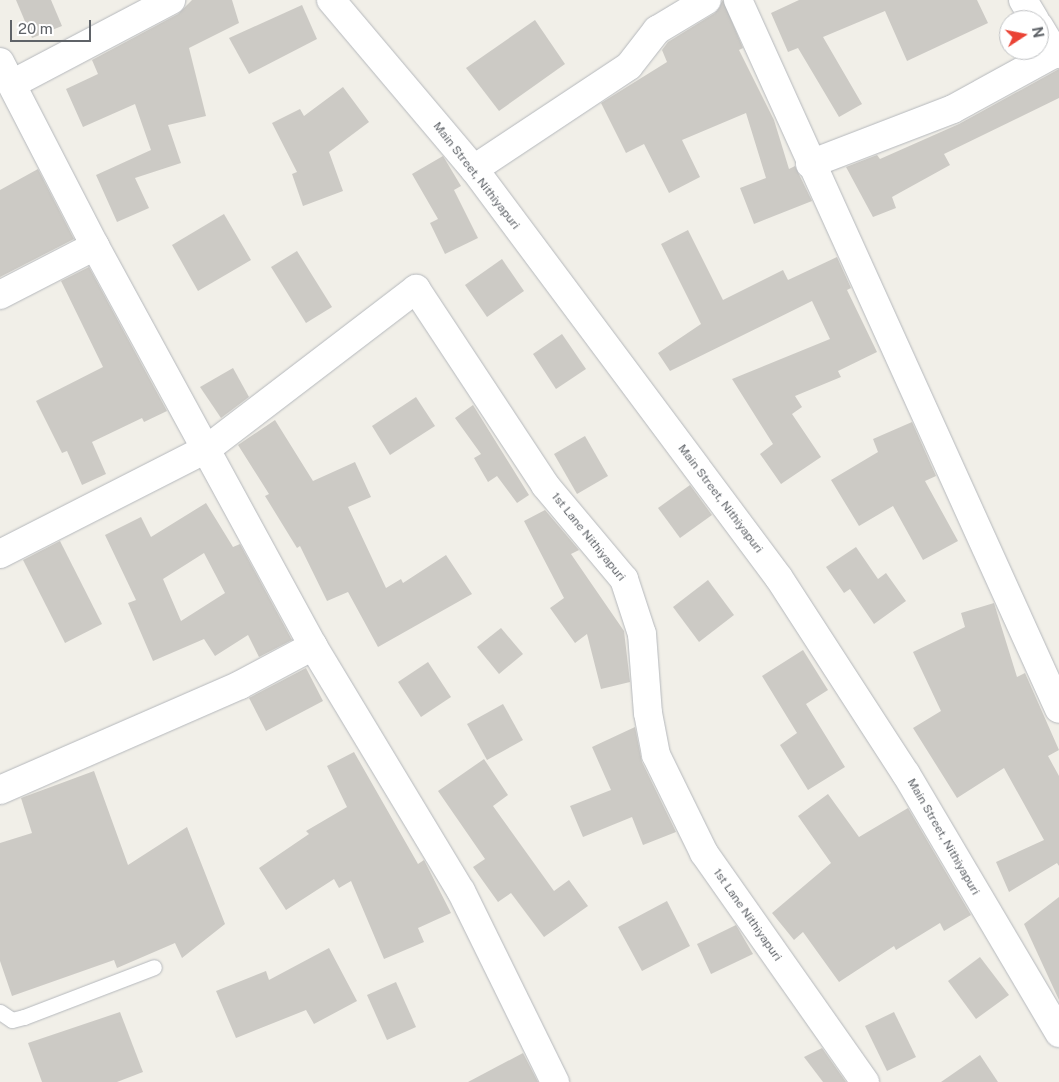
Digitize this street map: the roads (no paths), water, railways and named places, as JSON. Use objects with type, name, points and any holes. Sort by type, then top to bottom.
[{"type":"street","points":[[171,0],[6,73],[95,246],[208,448],[313,646],[461,891],[555,1082]]},
{"type":"street","name":"Main Street, Nithiyapuri","points":[[331,0],[474,169],[779,578],[906,774],[1059,1033]]},
{"type":"street","points":[[474,169],[629,66],[657,30],[707,0]]},
{"type":"street","points":[[738,0],[810,164],[1059,709]]},
{"type":"street","points":[[810,164],[953,109],[1057,52],[1049,40]]},
{"type":"street","points":[[0,295],[95,246]]},
{"type":"street","name":"1st Lane Nithiyapuri","points":[[208,448],[410,289],[420,292],[545,485],[624,579],[642,634],[648,713],[660,764],[704,853],[865,1082]]},
{"type":"street","points":[[0,554],[208,448]]},
{"type":"street","points":[[0,790],[240,686],[313,646]]},
{"type":"lane","points":[[0,1012],[12,1020],[24,1017],[154,967]]}]
